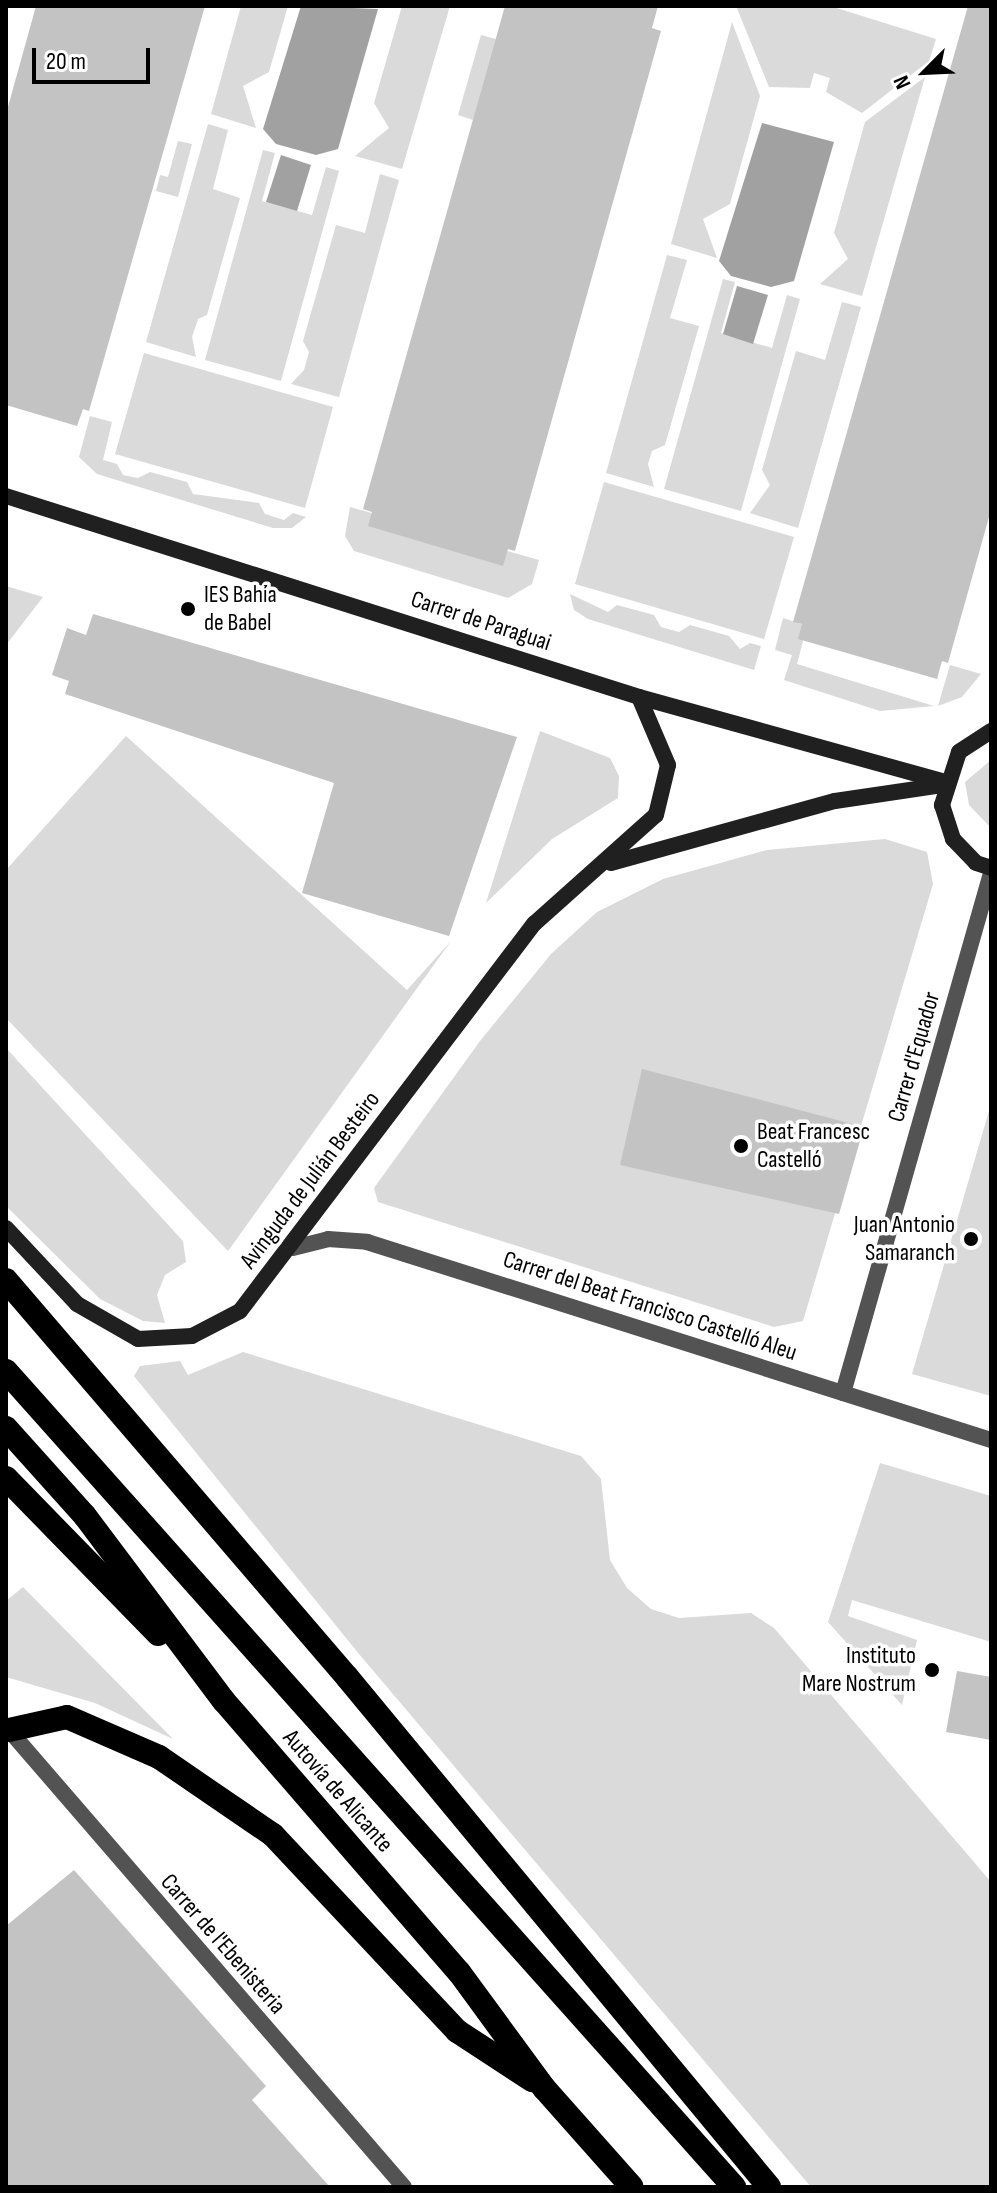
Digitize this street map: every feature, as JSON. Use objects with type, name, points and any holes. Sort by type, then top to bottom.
[{"type":"highway","points":[[6,1280],[347,1677],[769,2187]]},
{"type":"highway","points":[[6,1371],[734,2187]]},
{"type":"highway","name":"Autovía de Alicante","points":[[6,1428],[85,1516],[224,1701],[459,1972],[544,2088],[632,2187]]},
{"type":"highway","points":[[6,1478],[224,1701]]},
{"type":"highway","points":[[7,1729],[67,1717],[159,1757],[273,1835],[457,2031],[544,2088]]},
{"type":"street","name":"Carrer de Paraguai","points":[[6,496],[639,697],[944,784]]},
{"type":"street","name":"Avinguda de Julián Besteiro","points":[[6,1228],[105,1325],[164,1341],[216,1328],[240,1311],[293,1248],[482,987],[535,923],[605,865],[656,815],[666,789],[668,765],[639,697]]},
{"type":"street","points":[[991,731],[959,752],[944,784],[942,805],[953,839],[976,863],[991,871]]},
{"type":"street","name":"Avinguda de Julián Besteiro","points":[[605,865],[835,801],[944,784]]},
{"type":"street","name":"Carrer d'Equador","points":[[843,1393],[991,871]]},
{"type":"street","name":"Carrer del Beat Francisco Castelló Aleu","points":[[293,1248],[328,1239],[367,1242],[991,1440]]},
{"type":"street","name":"Carrer de l'Ebenisteria","points":[[7,1729],[404,2187]]},
{"type":"shaded area","points":[[241,6],[288,6],[269,72],[243,86],[256,128],[211,114]]},
{"type":"shaded area","points":[[301,6],[378,9],[338,149],[316,155],[276,144],[263,129]]},
{"type":"shaded area","points":[[402,6],[450,6],[402,169],[355,156],[389,128],[374,103]]},
{"type":"shaded area","points":[[736,6],[830,6],[936,39],[929,61],[862,113],[826,92],[830,78],[814,73],[810,88],[769,87]]},
{"type":"shaded area","points":[[732,22],[760,96],[730,204],[703,219],[717,258],[671,244]]},
{"type":"shaded area","points":[[481,35],[496,39],[473,120],[458,115]]},
{"type":"shaded area","points":[[925,77],[862,296],[820,284],[848,259],[834,233],[865,122]]},
{"type":"shaded area","points":[[762,123],[834,142],[794,281],[771,287],[731,276],[719,261]]},
{"type":"shaded area","points":[[208,124],[228,130],[213,189],[240,198],[207,315],[198,319],[192,337],[196,357],[146,342]]},
{"type":"shaded area","points":[[178,141],[192,144],[178,197],[156,191],[160,175],[168,177]]},
{"type":"shaded area","points":[[263,150],[275,153],[262,201],[312,215],[326,167],[339,171],[281,381],[205,360]]},
{"type":"shaded area","points":[[281,155],[311,165],[297,211],[266,202]]},
{"type":"shaded area","points":[[380,174],[399,180],[339,397],[291,384],[304,370],[309,352],[303,341],[336,225],[365,233]]},
{"type":"shaded area","points":[[667,255],[687,260],[670,318],[699,326],[665,445],[652,451],[648,464],[654,487],[606,473]]},
{"type":"shaded area","points":[[723,279],[735,282],[721,333],[772,348],[787,295],[800,299],[741,511],[664,489]]},
{"type":"shaded area","points":[[737,286],[768,295],[753,344],[723,334]]},
{"type":"shaded area","points":[[842,302],[861,307],[798,528],[750,513],[770,485],[762,470],[796,351],[825,360]]},
{"type":"shaded area","points":[[144,353],[333,407],[305,508],[115,454]]},
{"type":"shaded area","points":[[90,416],[112,422],[103,460],[117,464],[123,475],[138,478],[150,472],[187,482],[193,494],[259,503],[265,514],[284,520],[293,513],[306,517],[292,528],[273,528],[97,474],[79,457]]},
{"type":"shaded area","points":[[604,482],[794,537],[764,639],[575,584]]},
{"type":"shaded area","points":[[350,507],[539,560],[532,584],[508,598],[354,551],[345,536]]},
{"type":"shaded area","points":[[6,586],[43,597],[6,645]]},
{"type":"shaded area","points":[[570,594],[608,612],[617,605],[654,615],[661,627],[679,632],[690,625],[729,636],[740,649],[750,643],[761,646],[754,670],[588,619],[574,610]]},
{"type":"shaded area","points":[[783,618],[807,626],[797,664],[934,706],[880,711],[784,680],[792,655],[775,650]]},
{"type":"shaded area","points":[[950,665],[981,674],[962,697],[938,706]]},
{"type":"shaded area","points":[[540,731],[610,758],[619,776],[618,798],[552,839],[486,903]]},
{"type":"shaded area","points":[[126,736],[407,990],[451,941],[228,1251],[6,1018],[6,870]]},
{"type":"shaded area","points":[[991,760],[991,828],[969,805],[965,782]]},
{"type":"shaded area","points":[[885,839],[927,852],[933,884],[803,1321],[774,1327],[378,1202],[374,1188],[480,1041],[551,954],[597,912],[663,879],[767,850]]},
{"type":"shaded area","points":[[6,1048],[183,1241],[186,1262],[165,1275],[157,1295],[165,1323],[143,1321],[100,1299],[6,1206]]},
{"type":"shaded area","name":"Juan Antonio Samaranch","points":[[991,1104],[991,1396],[912,1374]]},
{"type":"shaded area","points":[[243,1352],[581,1456],[601,1479],[610,1560],[627,1588],[651,1609],[679,1618],[751,1613],[774,1628],[991,1882],[991,2187],[811,2187],[359,1654],[134,1376],[140,1366],[180,1361],[188,1375]]},
{"type":"shaded area","name":"Instituto Mare Nostrum","points":[[880,1463],[991,1496],[991,1642],[852,1600],[848,1616],[917,1640],[902,1705],[828,1622]]},
{"type":"shaded area","points":[[23,1587],[173,1739],[95,1703],[6,1677],[6,1601]]},
{"type":"building","points":[[36,6],[205,6],[89,411],[83,409],[77,426],[6,405],[6,114]]},
{"type":"building","points":[[505,6],[658,6],[652,28],[661,31],[515,551],[508,549],[503,566],[368,526],[372,512],[363,509]]},
{"type":"building","points":[[968,6],[991,6],[991,510],[948,663],[942,661],[937,679],[798,639],[802,624],[793,622]]},
{"type":"building","points":[[93,614],[517,737],[449,936],[302,893],[334,783],[65,694],[69,681],[52,675],[67,628],[86,635]]},
{"type":"building","name":"Beat Francesc Castelló","points":[[642,1069],[864,1127],[839,1214],[620,1165]]},
{"type":"building","points":[[957,1671],[991,1677],[991,1740],[946,1732]]},
{"type":"building","points":[[74,1870],[266,2086],[252,2100],[330,2187],[6,2187],[6,1926]]},
{"type":"place","name":"IES Bahía de Babel","points":[[188,609]]},
{"type":"place","name":"Beat Francesc Castelló","points":[[741,1146]]},
{"type":"place","name":"Juan Antonio Samaranch","points":[[971,1239]]},
{"type":"place","name":"Instituto Mare Nostrum","points":[[932,1670]]}]
